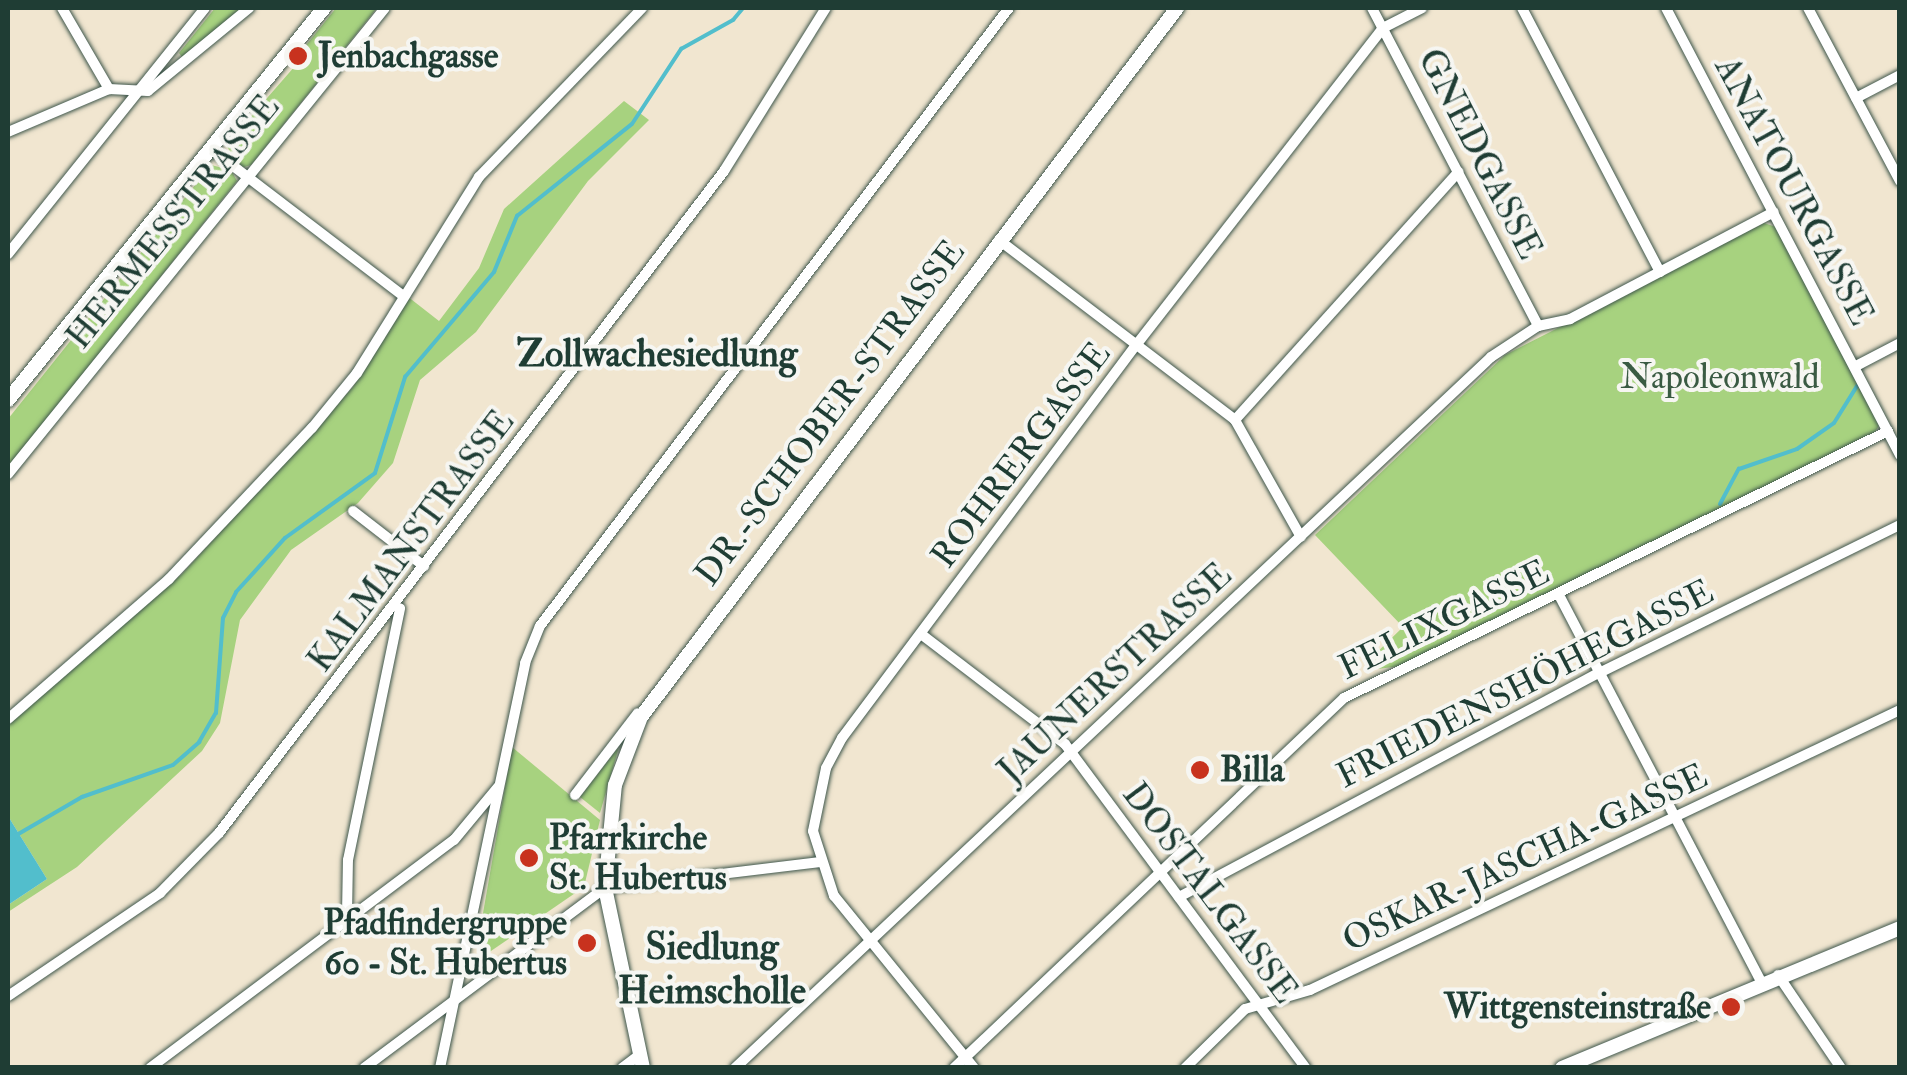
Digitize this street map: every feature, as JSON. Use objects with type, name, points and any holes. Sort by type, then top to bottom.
[{"type":"street","points":[[62,8],[109,89]]},
{"type":"street","points":[[8,254],[205,8]]},
{"type":"street","points":[[8,132],[109,89],[148,91],[249,8]]},
{"type":"street","name":"HERMESSTRASSE","points":[[8,400],[324,8]]},
{"type":"street","name":"HERMESSTRASSE","points":[[8,474],[385,8]]},
{"type":"street","points":[[8,719],[169,579],[312,428],[357,373],[479,176],[642,8]]},
{"type":"street","name":"KALMANSTRASSE","points":[[8,996],[160,893],[219,833],[401,602],[424,566],[724,172],[826,8]]},
{"type":"street","name":"DR.-SCHOBER-STRASSE","points":[[640,1062],[605,888],[609,824],[627,745],[667,675],[1177,8]]},
{"type":"street","name":"GNEDGASSE","points":[[1372,8],[1538,326]]},
{"type":"street","points":[[1383,28],[1422,8]]},
{"type":"street","points":[[1522,8],[1660,272]]},
{"type":"street","name":"ANATOURGASSE","points":[[1666,8],[1900,455]]},
{"type":"street","points":[[1808,8],[1900,182]]},
{"type":"street","points":[[440,1068],[525,663],[540,626],[1004,10]]},
{"type":"street","name":"ROHRERGASSE","points":[[974,1068],[834,896],[819,862],[814,831],[826,768],[1137,344],[1383,28]]},
{"type":"street","points":[[1856,98],[1900,75]]},
{"type":"street","points":[[211,149],[250,174],[402,295]]},
{"type":"street","points":[[1235,420],[1458,172]]},
{"type":"street","name":"JAUNERSTRASSE","points":[[735,1068],[1491,356],[1538,326],[1570,320],[1774,212]]},
{"type":"street","points":[[999,240],[1235,420],[1301,537]]},
{"type":"street","points":[[1856,366],[1900,343]]},
{"type":"street","name":"FELIXGASSE","points":[[954,1068],[1158,870],[1344,698],[1888,431]]},
{"type":"street","points":[[352,512],[424,566]]},
{"type":"street","name":"FRIEDENSHÖHEGASSE","points":[[1179,897],[1599,672],[1900,525]]},
{"type":"street","points":[[1559,595],[1761,982]]},
{"type":"street","points":[[347,915],[348,860],[401,602]]},
{"type":"street","name":"DOSTALGASSE","points":[[921,634],[1070,751],[1306,1068]]},
{"type":"street","points":[[575,795],[667,675]]},
{"type":"street","name":"OSKAR-JASCHA-GASSE","points":[[1185,1068],[1245,1009],[1310,990],[1900,710]]},
{"type":"street","points":[[150,1068],[347,915],[454,840],[502,782]]},
{"type":"street","points":[[364,1068],[605,888],[819,862]]},
{"type":"street","points":[[1562,1068],[1761,982],[1900,928]]},
{"type":"street","points":[[1778,975],[1841,1068]]},
{"type":"street","points":[[622,1068],[640,1062]]},
{"type":"green space","points":[[215,8],[242,8],[182,57],[179,53]]},
{"type":"green space","points":[[336,8],[377,8],[251,165],[241,168],[226,145],[302,58],[299,54]]},
{"type":"green space","points":[[624,101],[649,120],[588,181],[476,332],[420,380],[393,463],[358,503],[291,550],[240,620],[220,723],[202,751],[77,867],[8,912],[8,905],[47,879],[8,816],[8,724],[182,574],[353,387],[407,296],[439,321],[479,268],[504,209]]},
{"type":"green space","points":[[211,165],[231,170],[237,181],[8,468],[8,419]]},
{"type":"green space","name":"Napoleonwald","points":[[1764,223],[1776,227],[1880,424],[1875,432],[1400,666],[1378,669],[1369,660],[1403,627],[1315,535],[1505,355]]},
{"type":"green space","points":[[512,747],[600,820],[584,887],[488,953],[478,942]]},
{"type":"green space","points":[[618,750],[600,813],[580,797]]},
{"type":"water","points":[[8,816],[47,879],[8,905]]},
{"type":"waterway","points":[[8,840],[82,797],[173,765],[199,742],[216,713],[223,618],[236,592],[285,538],[375,473],[405,377],[494,272],[517,216],[632,124],[681,49],[733,20],[743,8]]},
{"type":"waterway","points":[[1720,504],[1739,469],[1797,449],[1834,423],[1857,386]]},
{"type":"place","name":"Jenbachgasse","points":[[298,56]]},
{"type":"place","name":"Billa","points":[[1200,770]]},
{"type":"place","name":"Pfarrkirche St. Hubertus","points":[[529,858]]},
{"type":"place","name":"Pfadfindergruppe 60 - St. Hubertus","points":[[587,943]]},
{"type":"place","name":"Wittgensteinstraße","points":[[1731,1007]]},
{"type":"district","name":"Zollwachesiedlung","points":[[657,355]]},
{"type":"district","name":"Siedlung Heimscholle","points":[[712,970]]}]
